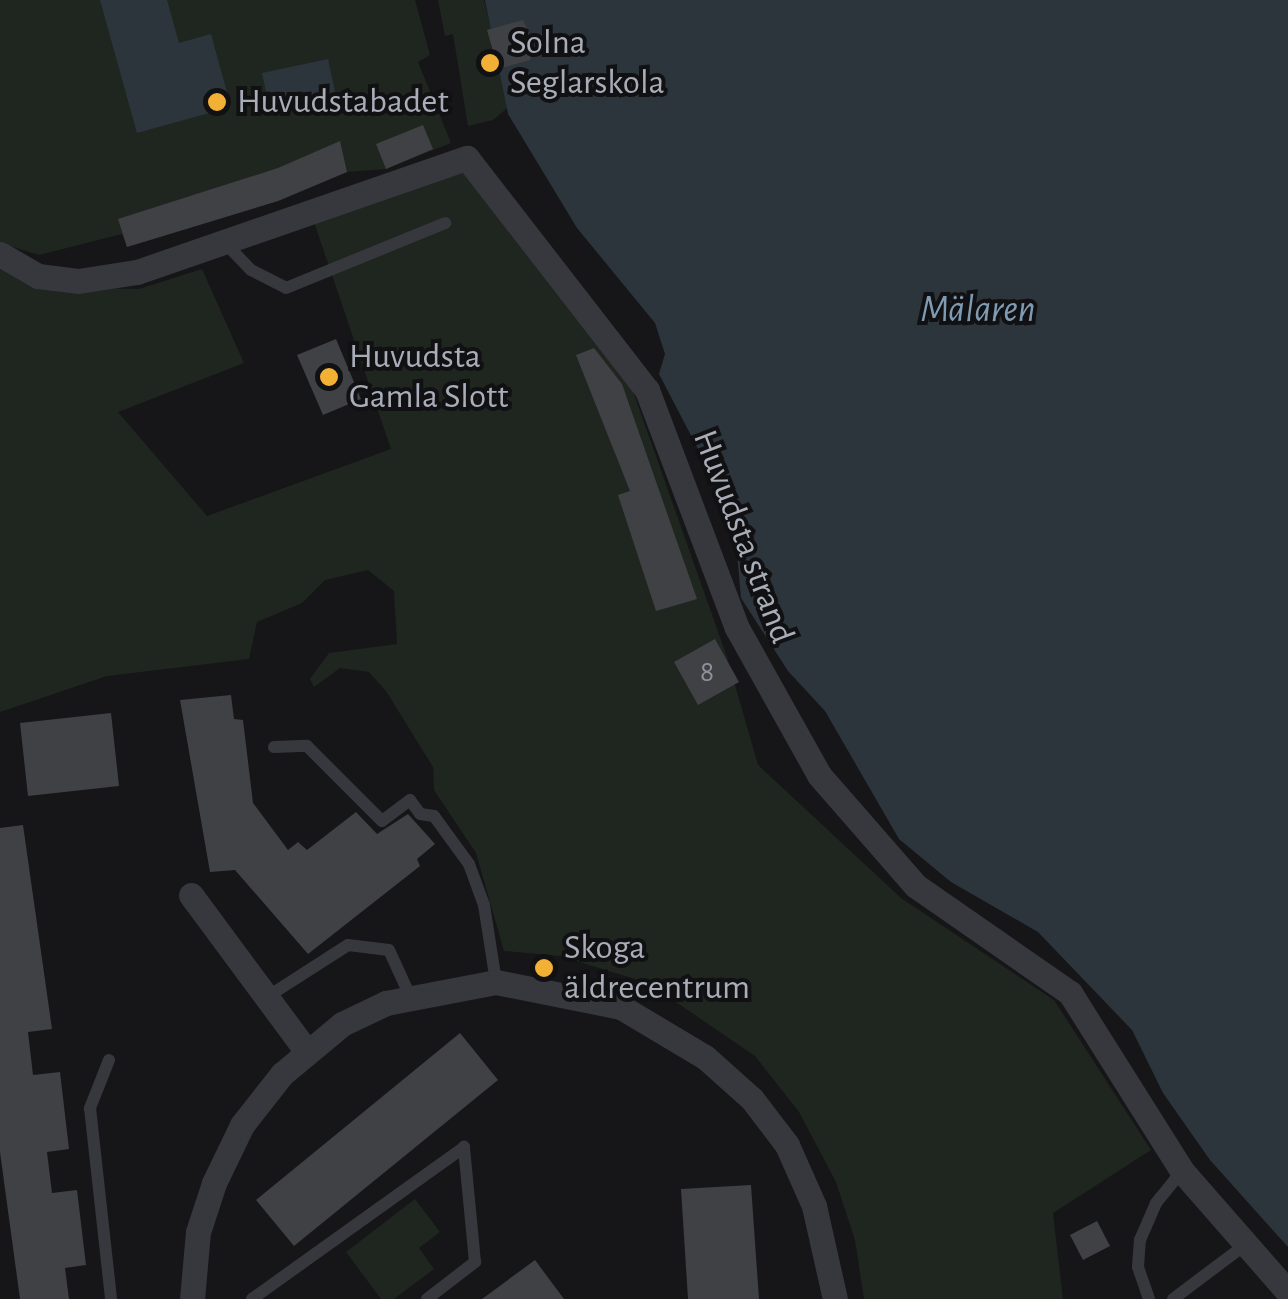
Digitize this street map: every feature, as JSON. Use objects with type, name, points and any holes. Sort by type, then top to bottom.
[{"type":"street","name":"Huvudsta strand","points":[[0,254],[38,276],[78,282],[138,272],[467,158],[646,390],[736,628],[819,776],[916,886],[1070,993],[1182,1171],[1288,1292]]},
{"type":"street","points":[[191,894],[307,1052]]},
{"type":"street","points":[[192,1299],[198,1232],[214,1184],[242,1125],[307,1052],[342,1024],[412,998],[496,982],[621,1008],[705,1057],[752,1098],[787,1145],[814,1206],[835,1299]]},
{"type":"lane","points":[[224,242],[251,270],[286,288],[445,223]]},
{"type":"lane","points":[[274,747],[307,746],[382,821],[410,800],[420,814],[434,816],[469,864],[479,891],[496,982]]},
{"type":"lane","points":[[267,997],[348,946],[389,950],[412,998]]},
{"type":"lane","points":[[109,1060],[90,1108],[111,1299]]},
{"type":"lane","points":[[252,1299],[464,1146],[475,1262],[427,1299]]},
{"type":"lane","points":[[1149,1299],[1138,1267],[1140,1240],[1156,1203],[1182,1171]]},
{"type":"lane","points":[[1173,1299],[1245,1245]]},
{"type":"shaded area","name":"Huvudstabadet","points":[[0,0],[415,0],[430,55],[418,62],[451,143],[386,169],[347,172],[278,201],[127,247],[122,234],[39,255],[0,243]]},
{"type":"shaded area","name":"Solna Seglarskola","points":[[438,0],[484,0],[511,105],[493,120],[468,126],[453,34],[445,36]]},
{"type":"shaded area","points":[[467,171],[633,391],[727,657],[758,765],[901,898],[1054,1000],[1151,1150],[1053,1213],[1063,1299],[864,1299],[855,1240],[836,1182],[799,1112],[755,1056],[648,983],[560,956],[504,951],[476,853],[434,790],[433,767],[386,691],[369,672],[340,668],[314,687],[310,679],[329,653],[397,644],[394,591],[368,570],[325,580],[302,603],[257,622],[249,659],[107,676],[0,712],[0,259],[45,287],[139,289],[202,269],[244,363],[118,412],[207,516],[391,449],[314,222]]},
{"type":"shaded area","points":[[415,1199],[440,1232],[419,1248],[434,1269],[394,1299],[381,1299],[346,1252]]},
{"type":"water","points":[[100,0],[167,0],[179,43],[211,34],[231,107],[137,133]]},
{"type":"water","name":"Mälaren","points":[[485,0],[1288,0],[1288,1247],[1210,1160],[1163,1093],[1132,1030],[1038,932],[951,882],[899,839],[825,711],[788,671],[741,598],[734,518],[659,374],[665,354],[655,323],[577,228],[508,114]]},
{"type":"water","points":[[328,59],[335,92],[269,106],[262,73]]},
{"type":"building","points":[[523,20],[535,47],[530,60],[498,69],[487,30]]},
{"type":"building","points":[[423,125],[433,149],[386,169],[376,144]]},
{"type":"building","points":[[340,141],[347,172],[278,201],[127,247],[118,219],[278,168]]},
{"type":"building","name":"Huvudsta Gamla Slott","points":[[336,339],[361,399],[323,415],[297,355]]},
{"type":"building","points":[[594,348],[622,384],[697,599],[656,611],[618,495],[630,491],[576,355]]},
{"type":"building","points":[[715,639],[739,682],[698,705],[674,662]]},
{"type":"building","points":[[231,695],[234,719],[243,720],[253,803],[288,850],[298,842],[307,850],[356,812],[377,834],[408,814],[435,844],[417,859],[420,866],[308,954],[235,870],[210,872],[180,700]]},
{"type":"building","points":[[111,713],[119,786],[28,796],[20,723]]},
{"type":"building","points":[[23,825],[52,1029],[28,1032],[33,1075],[60,1072],[69,1149],[47,1152],[52,1193],[77,1190],[86,1265],[65,1268],[69,1299],[20,1299],[0,1152],[0,828]]},
{"type":"building","points":[[460,1033],[498,1080],[294,1246],[256,1200]]},
{"type":"building","points":[[751,1185],[759,1299],[688,1299],[681,1189]]},
{"type":"building","points":[[1097,1221],[1110,1246],[1083,1260],[1070,1235]]},
{"type":"building","points":[[535,1260],[564,1299],[482,1299]]},
{"type":"place","name":"Solna Seglarskola","points":[[490,63]]},
{"type":"place","name":"Huvudstabadet","points":[[217,102]]},
{"type":"place","name":"Huvudsta Gamla Slott","points":[[329,377]]},
{"type":"place","name":"Skoga äldrecentrum","points":[[544,968]]}]
